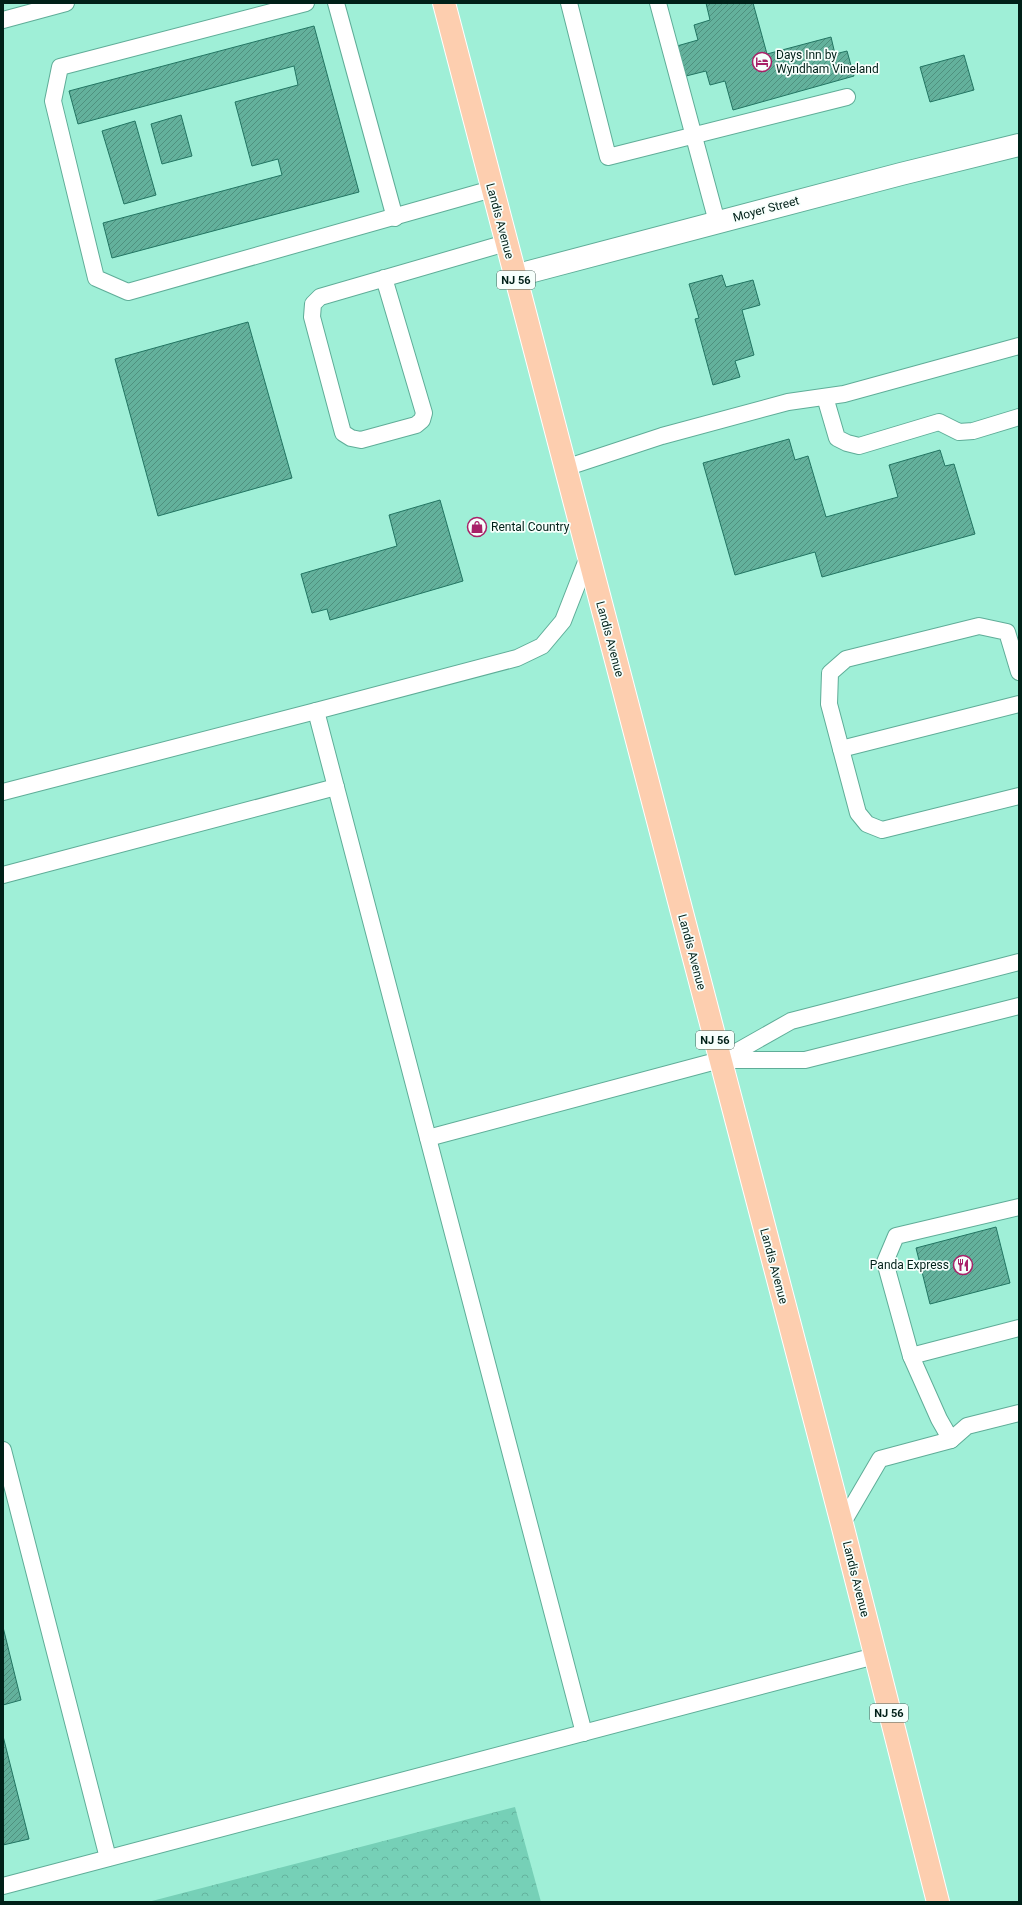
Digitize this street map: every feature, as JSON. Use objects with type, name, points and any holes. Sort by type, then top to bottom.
[{"type":"main road","name":"Landis Avenue","points":[[444,3],[514,276],[842,1524],[938,1902]]},
{"type":"street","name":"Moyer Street","points":[[514,276],[717,222],[1019,145]]},
{"type":"lane","points":[[3,20],[66,3]]},
{"type":"lane","points":[[306,3],[60,68],[53,101],[96,278],[128,292],[395,218],[492,189]]},
{"type":"lane","points":[[336,3],[395,218]]},
{"type":"lane","points":[[569,3],[608,157],[847,97]]},
{"type":"lane","points":[[658,3],[717,222]]},
{"type":"lane","points":[[384,278],[424,413],[422,420],[416,424],[361,440],[351,438],[343,433],[312,317],[313,304],[320,297],[384,278],[506,243]]},
{"type":"lane","points":[[565,468],[662,436],[788,402],[844,394],[1019,346]]},
{"type":"lane","points":[[825,397],[837,438],[847,444],[858,446],[939,422],[959,432],[973,431],[1019,417]]},
{"type":"lane","points":[[3,792],[517,658],[542,646],[563,621],[588,557]]},
{"type":"lane","points":[[1019,672],[1008,632],[979,626],[846,659],[830,673],[829,704],[858,813],[866,824],[882,830],[1019,796]]},
{"type":"lane","points":[[841,749],[1019,704]]},
{"type":"lane","points":[[316,710],[584,1733]]},
{"type":"lane","points":[[3,875],[336,787]]},
{"type":"lane","points":[[428,1138],[720,1060],[791,1021],[1019,962]]},
{"type":"lane","points":[[720,1060],[805,1060],[1019,1006]]},
{"type":"lane","points":[[952,1440],[939,1418],[911,1356],[885,1262],[896,1236],[1019,1207]]},
{"type":"lane","points":[[911,1356],[1019,1328]]},
{"type":"lane","points":[[842,1524],[880,1459],[952,1440],[967,1426],[1019,1413]]},
{"type":"lane","points":[[3,1450],[108,1858]]},
{"type":"lane","points":[[3,1886],[875,1656]]},
{"type":"green space","points":[[515,1807],[541,1902],[148,1902]]},
{"type":"building","name":"Days Inn by Wyndham Vineland","points":[[706,3],[753,3],[767,54],[831,37],[835,54],[847,51],[854,76],[733,110],[725,81],[710,85],[706,71],[678,78],[670,48],[698,40],[694,25],[710,20]]},
{"type":"building","points":[[314,26],[359,192],[112,258],[103,223],[282,175],[278,159],[252,166],[235,102],[298,85],[294,66],[78,124],[69,91]]},
{"type":"building","points":[[964,55],[974,90],[930,102],[920,67]]},
{"type":"building","points":[[181,115],[192,156],[162,164],[151,124]]},
{"type":"building","points":[[135,121],[156,195],[124,204],[102,131]]},
{"type":"building","points":[[722,275],[726,287],[753,280],[760,305],[742,310],[754,355],[735,361],[740,377],[713,385],[695,319],[699,318],[689,284]]},
{"type":"building","points":[[248,322],[292,478],[158,516],[115,359]]},
{"type":"building","points":[[789,439],[795,460],[808,456],[826,517],[898,497],[889,465],[940,450],[945,466],[954,464],[975,534],[822,577],[815,552],[735,575],[703,463]]},
{"type":"building","points":[[440,500],[463,581],[330,620],[327,609],[312,613],[301,574],[397,546],[389,515]]},
{"type":"building","name":"Panda Express","points":[[996,1227],[1010,1283],[930,1304],[916,1248]]},
{"type":"building","points":[[3,1627],[21,1700],[3,1705]]},
{"type":"building","points":[[3,1736],[29,1839],[3,1845]]},
{"type":"place","name":"Days Inn by Wyndham Vineland","points":[[762,62]]},
{"type":"place","name":"Rental Country","points":[[477,527]]},
{"type":"place","name":"Panda Express","points":[[963,1265]]}]
